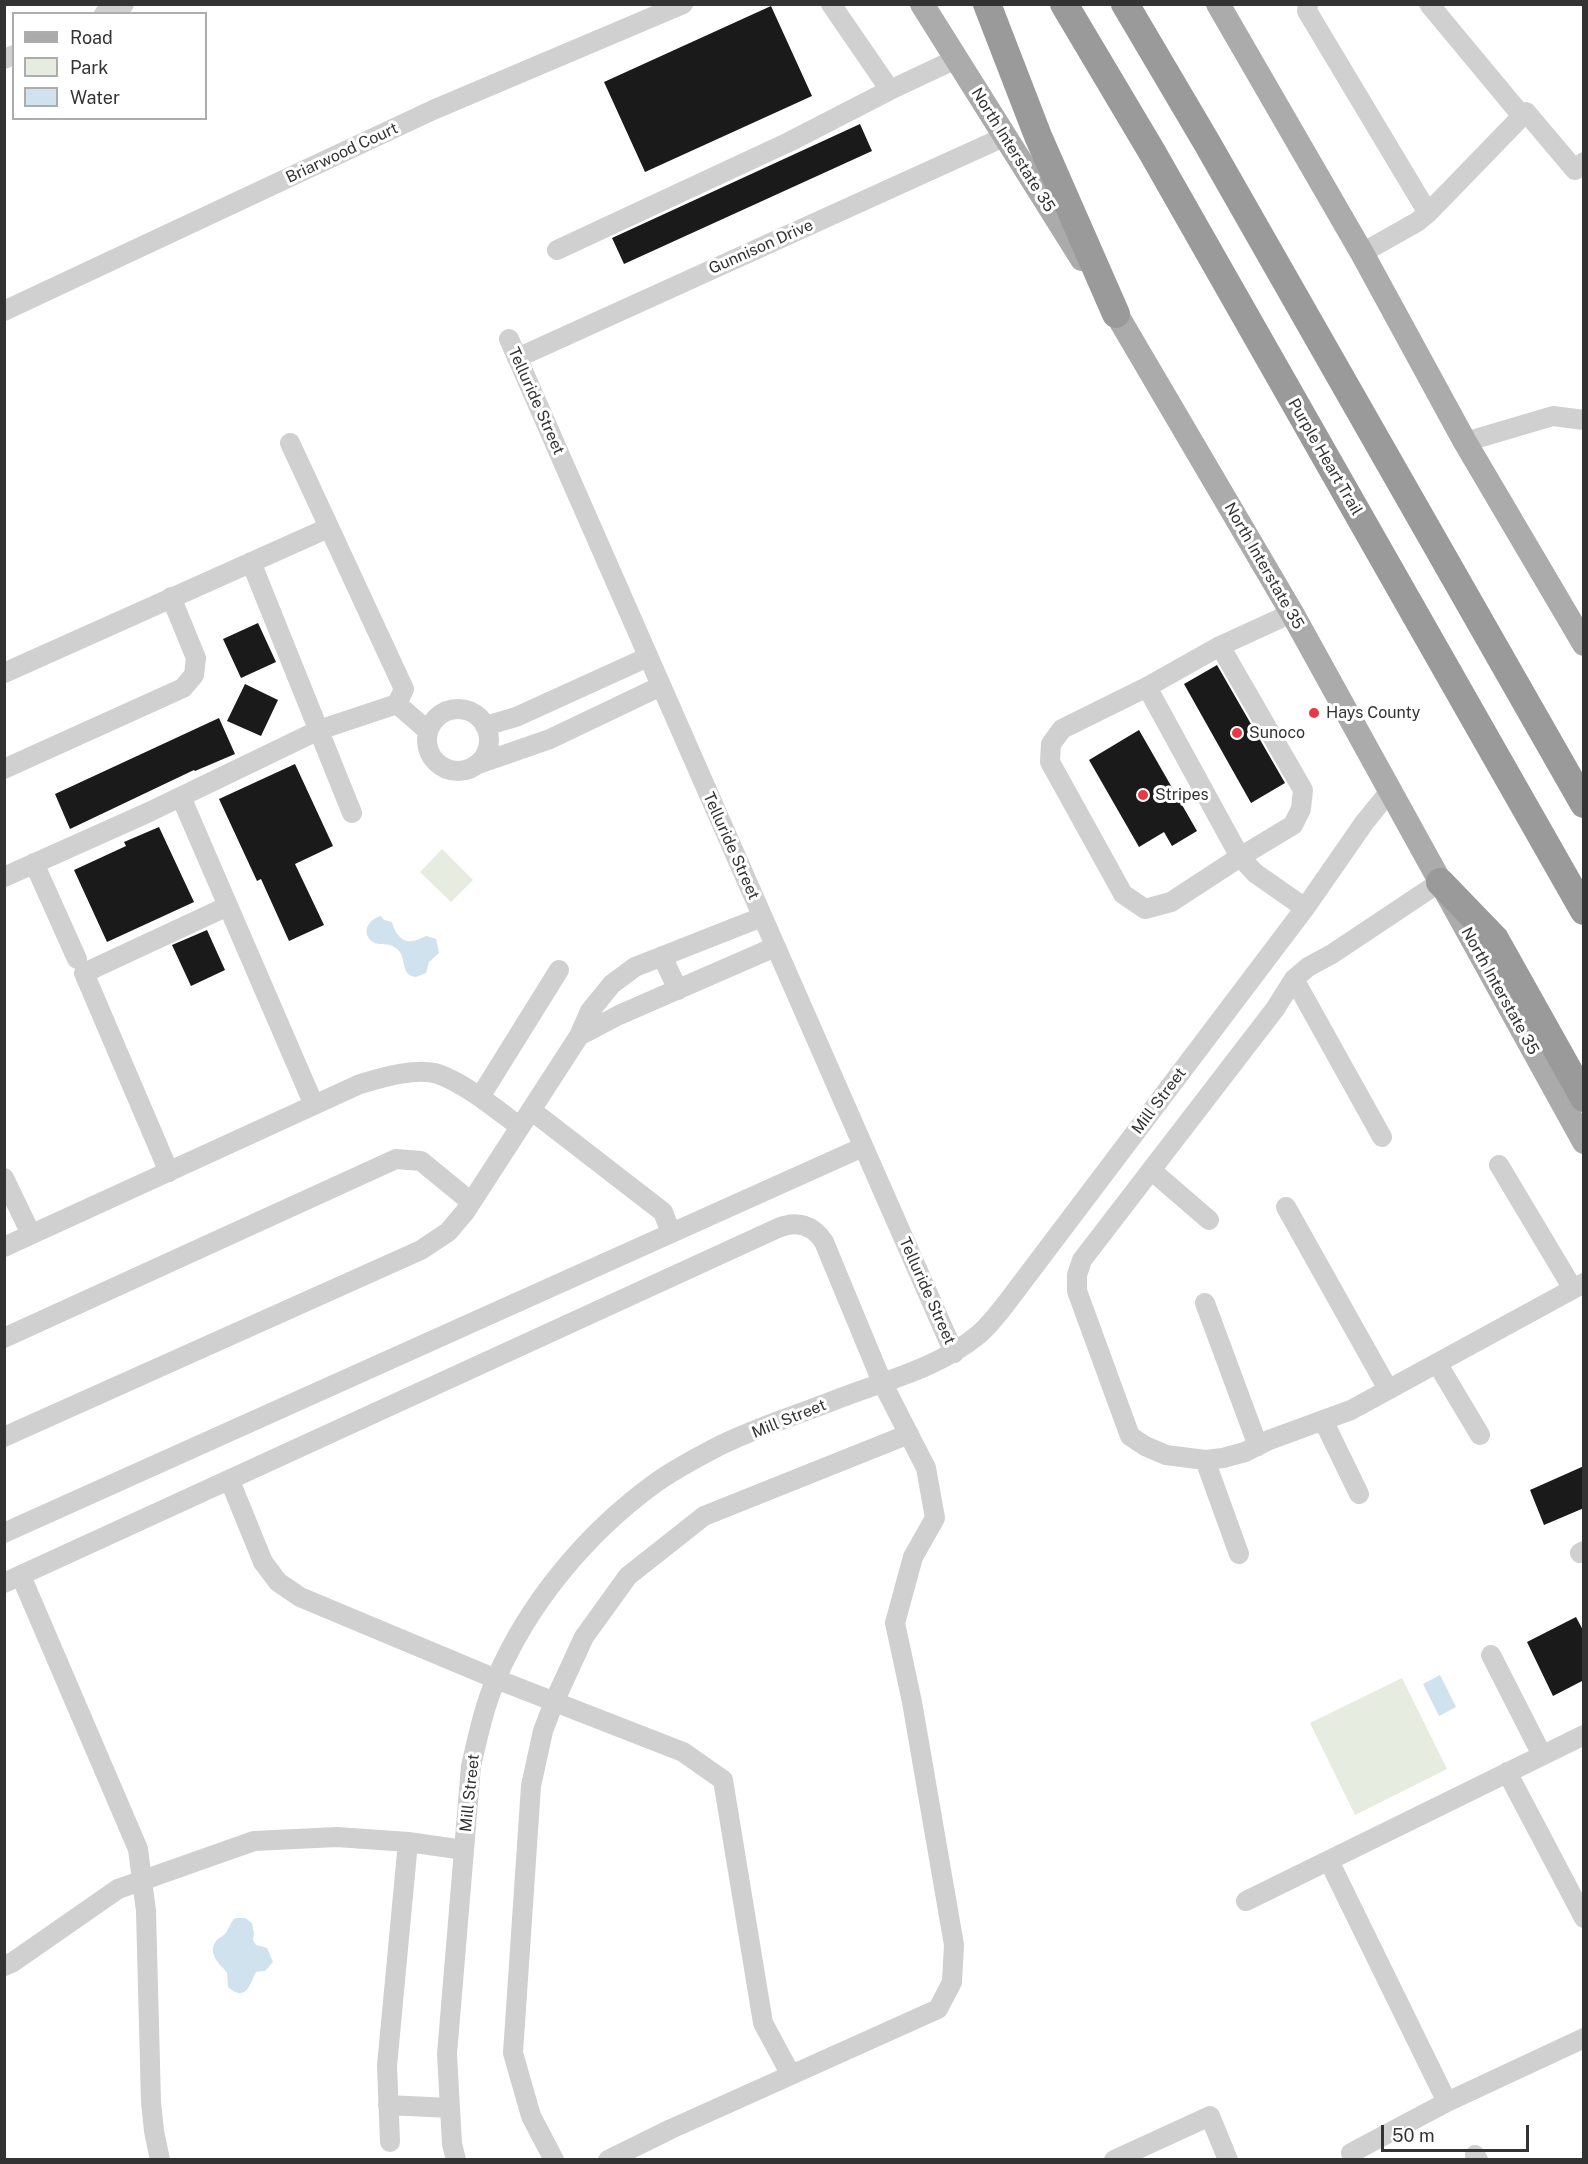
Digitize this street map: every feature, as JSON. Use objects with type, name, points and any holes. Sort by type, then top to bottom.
[{"type":"highway","points":[[987,4],[1038,136],[1116,314]]},
{"type":"highway","name":"Purple Heart Trail","points":[[1064,4],[1152,152],[1584,911]]},
{"type":"highway","points":[[1125,4],[1219,163],[1584,804]]},
{"type":"highway","points":[[1440,882],[1495,939],[1584,1098]]},
{"type":"main road","name":"North Interstate 35","points":[[922,4],[1116,314],[1292,613],[1584,1142]]},
{"type":"main road","points":[[1218,4],[1362,253],[1465,442],[1584,644]]},
{"type":"street","points":[[108,12],[124,4]]},
{"type":"street","name":"Briarwood Court","points":[[4,311],[433,111],[683,4]]},
{"type":"street","points":[[831,4],[890,90]]},
{"type":"street","points":[[1308,4],[1307,11],[1428,213]]},
{"type":"street","points":[[1429,4],[1522,117]]},
{"type":"street","points":[[557,250],[789,142],[956,59]]},
{"type":"street","points":[[1362,253],[1417,222],[1428,213],[1526,112],[1575,170],[1584,162]]},
{"type":"street","name":"Gunnison Drive","points":[[517,358],[1004,137]]},
{"type":"street","name":"Telluride Street","points":[[509,339],[954,1353]]},
{"type":"street","points":[[1465,442],[1553,416],[1584,420]]},
{"type":"street","points":[[4,877],[182,797],[319,730],[398,704],[404,689],[290,443]]},
{"type":"street","points":[[4,673],[328,528]]},
{"type":"street","points":[[251,562],[352,813]]},
{"type":"street","points":[[4,769],[183,688],[194,675],[196,658],[171,597]]},
{"type":"street","points":[[1220,646],[1303,790],[1301,809],[1293,825],[1171,902],[1145,909],[1123,894],[1050,762],[1051,744],[1062,729],[1147,687],[1220,646],[1292,613]]},
{"type":"street","points":[[485,726],[516,717],[648,657]]},
{"type":"street","points":[[478,764],[485,756],[488,746],[489,735],[485,726],[478,716],[467,710],[455,709],[443,713],[428,731],[427,743],[436,763],[457,772],[468,770],[478,764],[565,732],[661,686]]},
{"type":"street","points":[[1147,687],[1240,857],[1255,873],[1305,908]]},
{"type":"street","points":[[553,700],[565,732]]},
{"type":"street","points":[[398,704],[428,731]]},
{"type":"street","name":"Mill Street","points":[[456,2160],[452,2144],[447,2054],[471,1766],[480,1724],[496,1679],[518,1636],[548,1588],[597,1533],[655,1483],[718,1447],[882,1382],[921,1369],[954,1353],[980,1334],[1005,1305],[1305,908],[1364,823],[1389,792]]},
{"type":"street","points":[[182,797],[314,1105]]},
{"type":"street","points":[[34,862],[77,959]]},
{"type":"street","points":[[1440,882],[1332,954],[1308,967],[1294,979],[1275,1009],[1082,1260],[1077,1275],[1077,1292],[1130,1436],[1145,1446],[1166,1455],[1205,1460],[1245,1452],[1351,1410],[1578,1286],[1498,1165]]},
{"type":"street","points":[[169,1172],[84,973],[228,906]]},
{"type":"street","points":[[4,1437],[421,1250],[448,1232],[471,1202],[579,1036],[590,1011],[612,984],[635,967],[762,917]]},
{"type":"street","points":[[579,1036],[775,947]]},
{"type":"street","points":[[662,956],[678,990]]},
{"type":"street","points":[[480,1097],[559,970]]},
{"type":"street","points":[[1294,979],[1382,1137]]},
{"type":"street","points":[[4,1246],[360,1084],[397,1073],[436,1073],[480,1097],[520,1127]]},
{"type":"street","points":[[531,1110],[663,1212],[671,1233]]},
{"type":"street","points":[[4,1533],[863,1147]]},
{"type":"street","points":[[4,1338],[396,1159],[421,1161],[471,1202]]},
{"type":"street","points":[[1151,1170],[1209,1220]]},
{"type":"street","points":[[4,1178],[31,1234]]},
{"type":"street","points":[[1286,1207],[1388,1389]]},
{"type":"street","points":[[160,2160],[151,2102],[144,1881],[138,1849],[13,1580],[787,1224],[801,1224],[811,1228],[824,1242],[882,1382],[926,1468],[935,1518],[913,1557],[895,1623],[912,1702],[954,1945],[952,1982],[938,2009],[608,2160]]},
{"type":"street","points":[[1205,1303],[1258,1446]]},
{"type":"street","points":[[1437,1363],[1480,1435]]},
{"type":"street","points":[[1323,1420],[1359,1494]]},
{"type":"street","points":[[554,2160],[531,2116],[513,2053],[531,1786],[543,1731],[584,1637],[628,1576],[704,1516],[909,1434]]},
{"type":"street","points":[[1205,1460],[1239,1554]]},
{"type":"street","points":[[230,1481],[263,1562],[278,1582],[300,1597],[496,1679],[683,1752],[723,1780],[763,2023],[791,2075]]},
{"type":"street","points":[[1491,1655],[1542,1755]]},
{"type":"street","points":[[1246,1901],[1584,1735]]},
{"type":"street","points":[[1507,1772],[1584,1918]]},
{"type":"street","points":[[4,1965],[13,1962],[118,1889],[254,1841],[337,1837],[408,1842],[464,1850]]},
{"type":"street","points":[[390,2142],[387,2066],[408,1842]]},
{"type":"street","points":[[1329,1861],[1447,2102]]},
{"type":"street","points":[[1351,2152],[1447,2102],[1584,2038]]},
{"type":"street","points":[[388,2105],[450,2108]]},
{"type":"street","points":[[1114,2160],[1210,2116],[1228,2160]]},
{"type":"green space","points":[[442,849],[473,880],[451,902],[420,872]]},
{"type":"green space","points":[[1402,1678],[1447,1769],[1355,1815],[1310,1723]]},
{"type":"water","points":[[381,916],[384,920],[392,922],[396,932],[405,940],[414,941],[427,936],[436,939],[439,953],[429,962],[426,973],[416,977],[411,976],[405,970],[402,957],[397,949],[370,940],[366,932],[367,928],[372,920]]},
{"type":"water","points":[[1440,1675],[1456,1707],[1439,1716],[1423,1684]]},
{"type":"water","points":[[235,1918],[245,1918],[252,1923],[253,1940],[256,1945],[267,1948],[273,1962],[265,1971],[256,1972],[246,1990],[239,1993],[228,1987],[227,1972],[213,1954],[216,1941],[226,1933]]},
{"type":"building","points":[[771,6],[812,96],[645,172],[604,82]]},
{"type":"building","points":[[860,124],[872,151],[624,264],[612,238]]},
{"type":"building","points":[[258,623],[276,662],[241,678],[223,639]]},
{"type":"building","name":"Sunoco","points":[[1217,665],[1285,783],[1251,803],[1184,684]]},
{"type":"building","points":[[245,684],[278,700],[261,736],[227,721]]},
{"type":"building","points":[[219,718],[235,754],[194,770],[70,829],[55,794]]},
{"type":"building","name":"Stripes","points":[[1139,730],[1197,831],[1172,846],[1164,832],[1139,847],[1089,760]]},
{"type":"building","points":[[295,764],[333,846],[295,864],[324,925],[289,941],[261,879],[257,881],[219,799]]},
{"type":"building","points":[[159,827],[194,902],[107,942],[74,870],[126,846],[124,842]]},
{"type":"building","points":[[207,930],[225,970],[191,986],[172,945]]},
{"type":"building","points":[[1584,1466],[1584,1508],[1544,1525],[1530,1490]]},
{"type":"building","points":[[1576,1617],[1584,1632],[1584,1680],[1553,1696],[1527,1642]]},
{"type":"place","name":"Hays County","points":[[1314,713]]},
{"type":"place","name":"Sunoco","points":[[1237,733]]},
{"type":"place","name":"Stripes","points":[[1143,795]]}]
